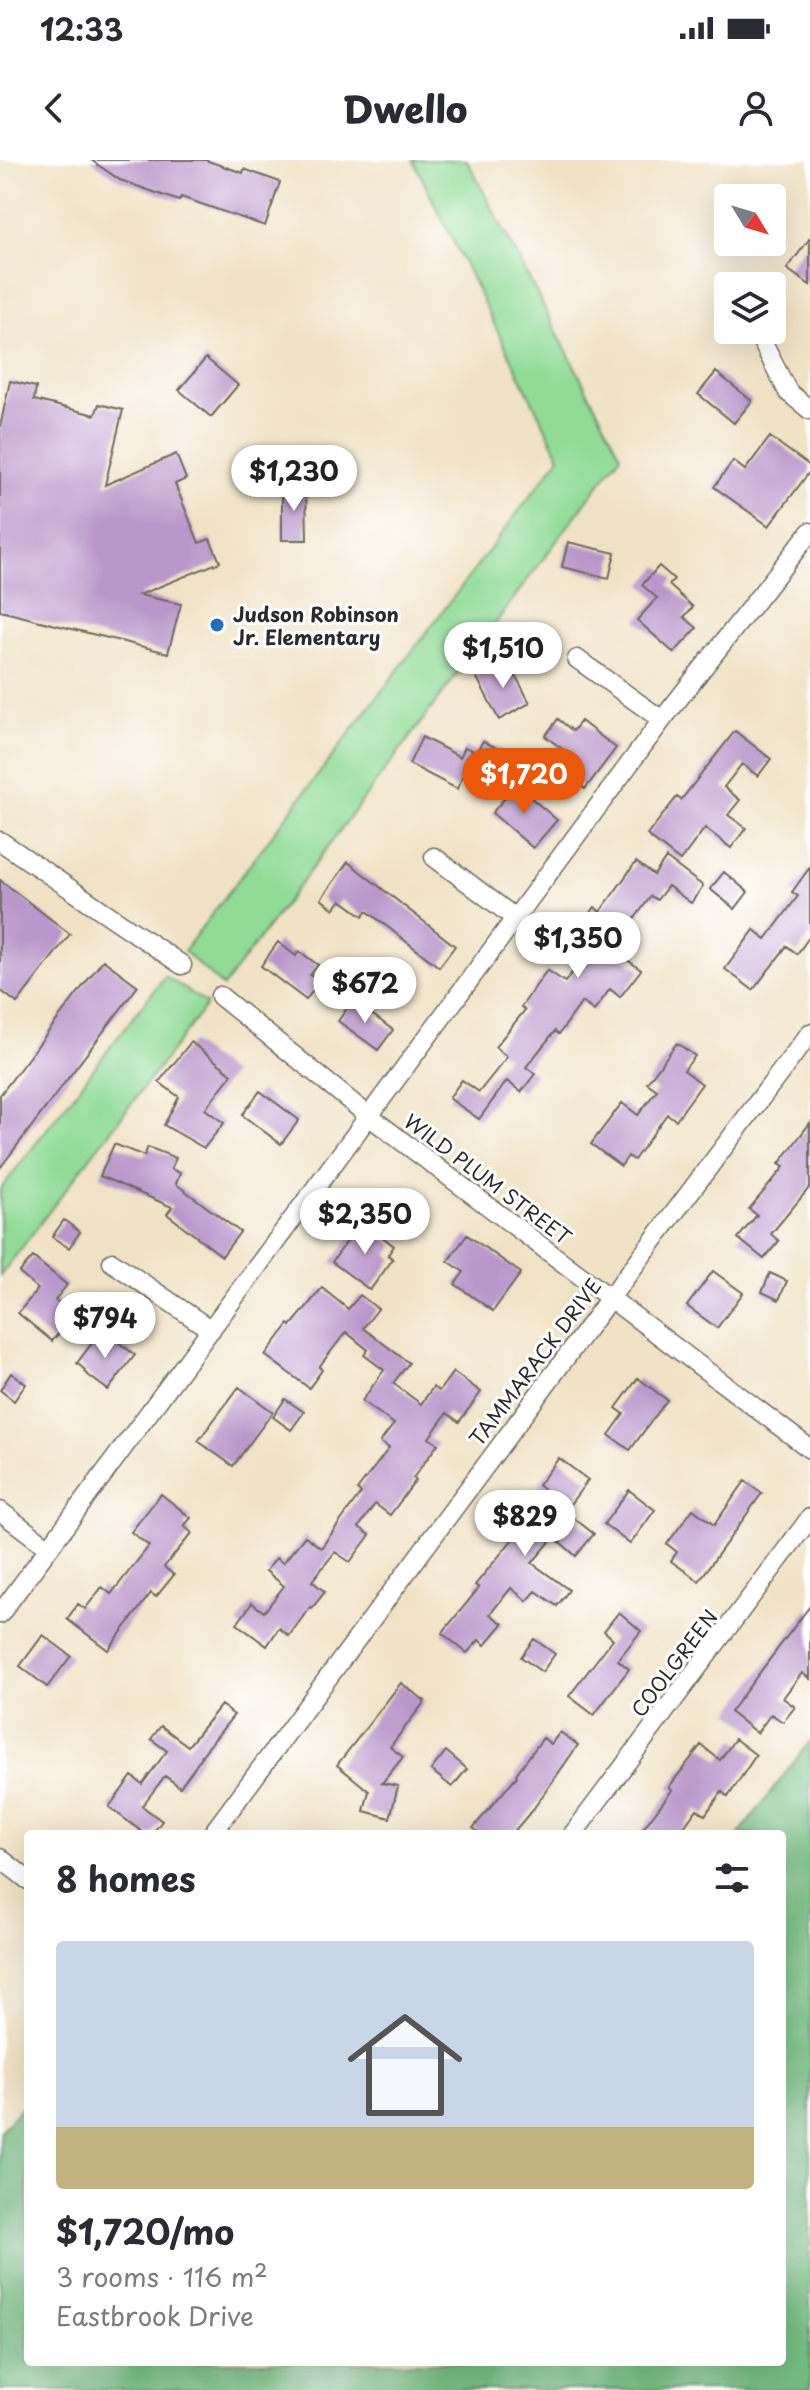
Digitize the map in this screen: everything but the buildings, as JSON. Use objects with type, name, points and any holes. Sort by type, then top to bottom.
[{"type":"street","points":[[763,344],[788,392],[810,410]]},
{"type":"street","points":[[0,1614],[662,720],[810,532]]},
{"type":"street","points":[[577,659],[662,720]]},
{"type":"street","points":[[0,841],[182,965]]},
{"type":"street","points":[[434,857],[515,918]]},
{"type":"street","name":"WILD PLUM STREET","points":[[220,996],[370,1117],[810,1449]]},
{"type":"street","name":"TAMMARACK DRIVE","points":[[215,1830],[810,1033]]},
{"type":"street","points":[[112,1262],[211,1330]]},
{"type":"street","points":[[0,1511],[49,1548]]},
{"type":"street","name":"COOLGREEN","points":[[576,1830],[810,1518]]},
{"type":"street","points":[[0,1858],[24,1877]]},
{"type":"green space","points":[[413,160],[467,160],[621,455],[223,987],[184,951],[560,457]]},
{"type":"green space","points":[[165,976],[207,1004],[0,1276],[0,1190]]},
{"type":"green space","points":[[810,1741],[810,2390],[0,2390],[0,2131],[24,2104],[24,2366],[786,2366],[786,1830],[742,1830]]},
{"type":"place","name":"Judson Robinson Jr. Elementary","points":[[217,625]]}]
